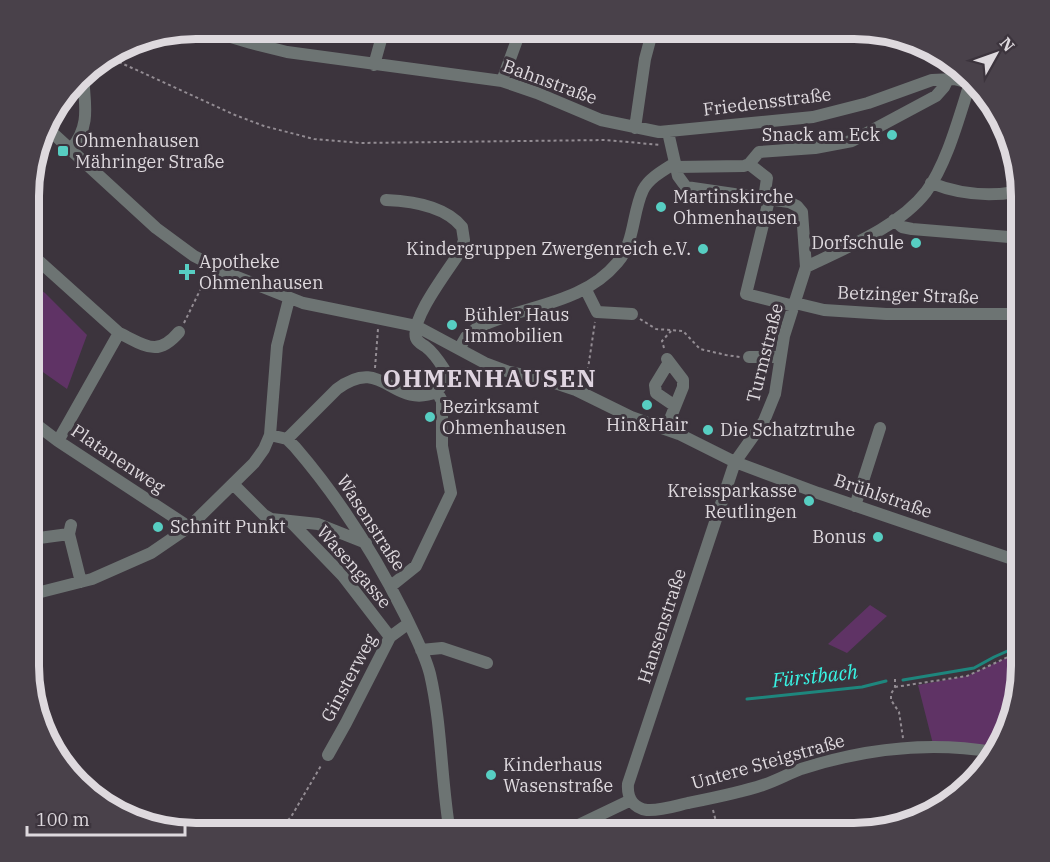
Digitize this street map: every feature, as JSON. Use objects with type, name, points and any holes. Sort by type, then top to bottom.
[{"type":"street","name":"Bahnstraße","points":[[239,39],[269,48],[374,65],[502,81],[601,120],[635,128]]},
{"type":"street","points":[[374,65],[381,39]]},
{"type":"street","points":[[502,81],[517,39]]},
{"type":"street","points":[[635,128],[645,59],[650,39]]},
{"type":"street","points":[[459,349],[471,332],[482,325],[586,290],[618,262],[626,249],[644,188],[651,180],[675,165],[744,166],[749,164],[759,152],[816,148],[852,141],[936,96],[948,79]]},
{"type":"street","name":"Friedensstraße","points":[[635,128],[669,138],[813,117],[860,106],[932,80],[959,79]]},
{"type":"street","points":[[71,148],[80,137],[85,125],[83,87]]},
{"type":"street","points":[[806,267],[894,220],[908,210],[931,183],[949,145],[968,88]]},
{"type":"street","name":"Brühlstraße","points":[[53,133],[156,228],[182,249],[212,266],[289,299],[416,326],[497,368],[585,394],[631,417],[666,429],[735,462],[855,506],[1011,559]]},
{"type":"street","points":[[669,138],[675,165]]},
{"type":"street","points":[[749,164],[767,178],[767,199]]},
{"type":"street","name":"Turmstraße","points":[[675,165],[681,182],[686,187],[789,202],[802,212],[806,267],[784,336],[776,394],[771,409],[735,462]]},
{"type":"street","points":[[931,183],[946,189],[977,194],[1011,192]]},
{"type":"street","name":"Betzinger Straße","points":[[767,199],[746,294],[824,310],[886,315],[1011,314]]},
{"type":"street","points":[[270,435],[287,439],[345,384],[359,378],[375,377],[387,382],[395,390],[420,397],[437,392],[443,383],[444,369],[435,355],[417,341],[416,326],[439,282],[461,250],[464,240],[462,226],[430,207],[386,200]]},
{"type":"street","points":[[894,220],[912,230],[1011,237]]},
{"type":"street","points":[[39,261],[119,333],[158,348],[166,346],[179,332]]},
{"type":"street","points":[[586,290],[597,312],[632,314]]},
{"type":"street","points":[[39,592],[81,582],[151,553],[189,527],[260,455],[270,435],[277,346],[289,299]]},
{"type":"street","points":[[58,441],[119,333]]},
{"type":"street","points":[[749,357],[780,357]]},
{"type":"street","points":[[666,429],[683,387],[683,380],[668,360],[655,385],[656,393],[675,406]]},
{"type":"street","points":[[391,586],[416,566],[451,493],[442,446],[443,406],[437,392]]},
{"type":"street","name":"Platanenweg","points":[[39,427],[189,527]]},
{"type":"street","points":[[855,506],[880,428]]},
{"type":"street","name":"Wasenstraße","points":[[287,439],[325,484],[366,543],[391,586],[422,650],[430,672],[435,697],[449,823]]},
{"type":"street","name":"Hansenstraße","points":[[631,800],[628,789],[632,773],[735,462]]},
{"type":"street","name":"Wasengasse","points":[[233,484],[264,515],[271,519],[318,524],[366,543]]},
{"type":"street","name":"Wasengasse","points":[[290,521],[343,576],[390,637]]},
{"type":"street","points":[[39,538],[70,530],[81,582]]},
{"type":"street","name":"Ginsterweg","points":[[327,755],[351,714],[390,637],[409,623]]},
{"type":"street","points":[[422,650],[442,648],[487,663]]},
{"type":"street","name":"Untere Steigstraße","points":[[631,800],[636,806],[647,810],[710,799],[764,785],[801,769],[890,749],[934,747],[986,751]]},
{"type":"street","points":[[582,823],[631,800]]},
{"type":"path","points":[[116,61],[235,115],[274,129],[314,139],[360,143],[606,140],[645,144],[669,138]]},
{"type":"path","points":[[179,332],[212,266]]},
{"type":"path","points":[[585,394],[597,312]]},
{"type":"path","points":[[632,314],[656,329],[683,331],[700,349],[749,357]]},
{"type":"path","points":[[375,377],[380,317]]},
{"type":"path","points":[[668,360],[662,341],[671,331]]},
{"type":"path","points":[[895,687],[967,676],[1011,656]]},
{"type":"path","points":[[895,679],[891,700],[899,712],[904,744]]},
{"type":"path","points":[[285,823],[291,817],[327,755]]},
{"type":"path","points":[[710,799],[716,823]]},
{"type":"shaded area","points":[[39,289],[87,335],[67,389],[39,369]]},
{"type":"shaded area","points":[[870,605],[887,616],[847,653],[828,644]]},
{"type":"shaded area","points":[[1011,656],[1008,697],[995,736],[988,747],[933,744],[918,685],[967,676]]},
{"type":"waterway","name":"Fürstbach","points":[[903,680],[974,668],[1011,649]]},
{"type":"waterway","name":"Fürstbach","points":[[747,699],[862,687],[886,681]]},
{"type":"place","name":"Snack am Eck","points":[[892,135]]},
{"type":"place","name":"Ohmenhausen Mähringer Straße","points":[[63,151]]},
{"type":"place","name":"Martinskirche Ohmenhausen","points":[[661,207]]},
{"type":"place","name":"Dorfschule","points":[[916,243]]},
{"type":"place","name":"Kindergruppen Zwergenreich e.V.","points":[[703,249]]},
{"type":"place","name":"Apotheke Ohmenhausen","points":[[187,272]]},
{"type":"place","name":"Bühler Haus Immobilien","points":[[452,325]]},
{"type":"place","name":"Hin&Hair","points":[[647,405]]},
{"type":"place","name":"Bezirksamt Ohmenhausen","points":[[430,417]]},
{"type":"place","name":"Die Schatztruhe","points":[[708,430]]},
{"type":"place","name":"Kreissparkasse Reutlingen","points":[[809,501]]},
{"type":"place","name":"Schnitt Punkt","points":[[158,527]]},
{"type":"place","name":"Bonus","points":[[878,537]]},
{"type":"place","name":"Kinderhaus Wasenstraße","points":[[491,775]]},
{"type":"district","name":"OHMENHAUSEN","points":[[490,379]]}]
